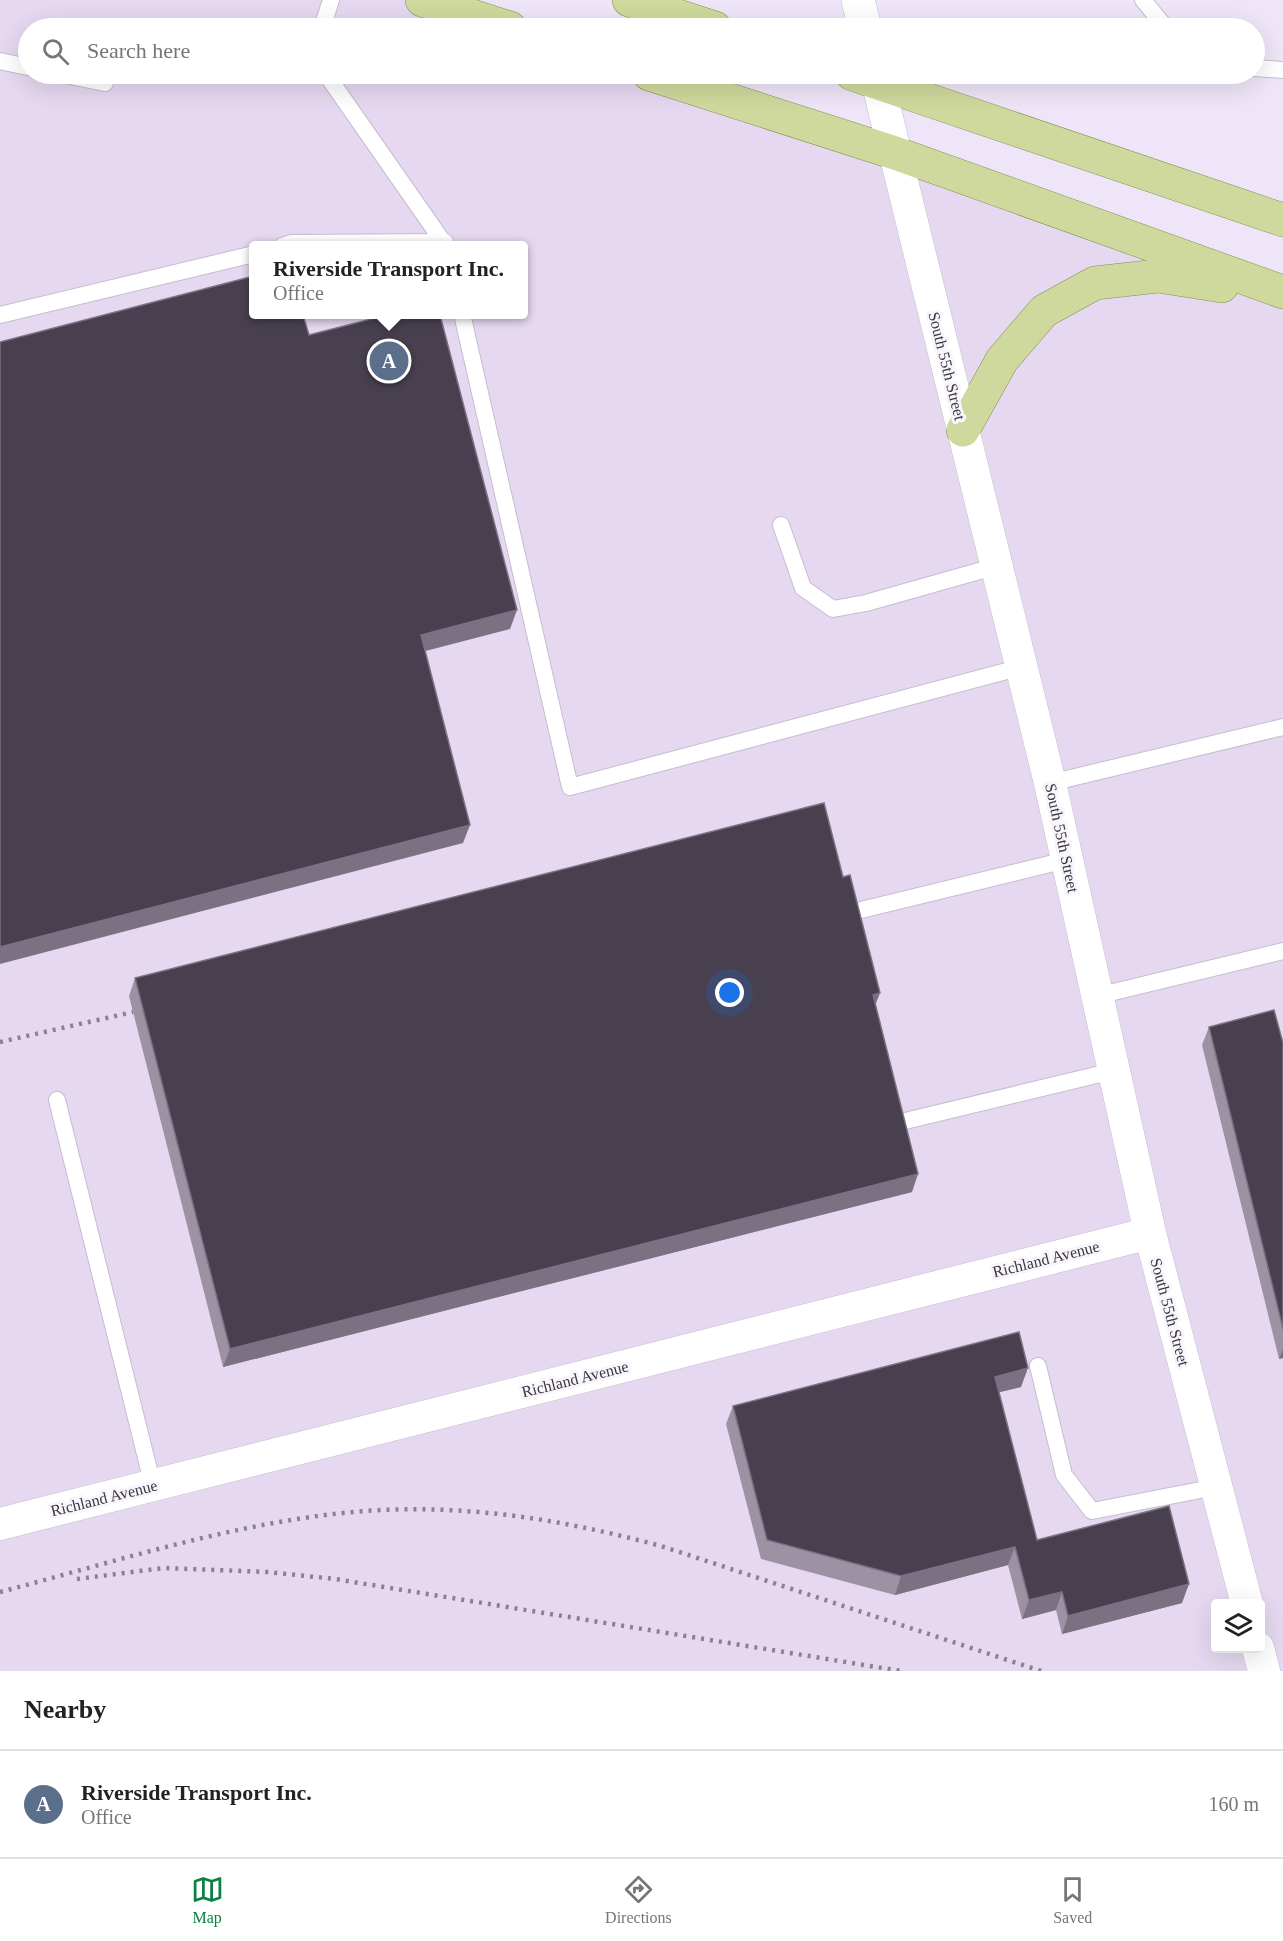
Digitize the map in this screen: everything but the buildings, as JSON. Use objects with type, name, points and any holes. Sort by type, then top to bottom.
[{"type":"main road","points":[[422,0],[479,18]]},
{"type":"main road","points":[[629,0],[684,18]]},
{"type":"main road","points":[[858,0],[862,18]]},
{"type":"main road","points":[[680,84],[895,153],[1283,293]]},
{"type":"main road","name":"South 55th Street","points":[[872,84],[895,153]]},
{"type":"main road","points":[[892,84],[1283,220]]},
{"type":"main road","points":[[963,430],[1002,360],[1044,311],[1095,283],[1158,276],[1283,293]]},
{"type":"street","name":"South 55th Street","points":[[895,153],[1050,783],[1150,1233],[1245,1599]]},
{"type":"street","name":"Richland Avenue","points":[[0,1524],[1150,1233]]},
{"type":"street","points":[[1259,1653],[1264,1671]]},
{"type":"lane","points":[[325,18],[331,0]]},
{"type":"lane","points":[[1143,0],[1158,18]]},
{"type":"lane","points":[[0,61],[18,65]]},
{"type":"lane","points":[[1265,69],[1283,70]]},
{"type":"lane","points":[[333,84],[443,241]]},
{"type":"lane","points":[[0,315],[249,255]]},
{"type":"lane","points":[[463,319],[570,787],[1022,667]]},
{"type":"lane","points":[[781,525],[803,588],[833,609],[866,603],[997,566]]},
{"type":"lane","points":[[1050,783],[1283,727]]},
{"type":"lane","points":[[857,911],[1066,860]]},
{"type":"lane","points":[[1098,996],[1283,951]]},
{"type":"lane","points":[[901,1122],[1113,1071]]},
{"type":"lane","points":[[57,1100],[153,1486]]},
{"type":"lane","points":[[1038,1366],[1064,1475],[1092,1511],[1216,1487]]},
{"type":"shaded area","points":[[0,0],[407,0],[462,18],[18,18],[18,84],[657,84],[1283,292],[1283,1671],[0,1671]]},
{"type":"railway","points":[[0,1042],[133,1012]]},
{"type":"railway","points":[[0,1592],[165,1547],[277,1522],[333,1514],[389,1510],[446,1510],[501,1514],[555,1522],[661,1546],[1041,1671]]},
{"type":"railway","points":[[77,1579],[164,1568],[268,1572],[335,1579],[901,1671]]},
{"type":"place","name":"Riverside Transport Inc.","points":[[389,361]]}]
